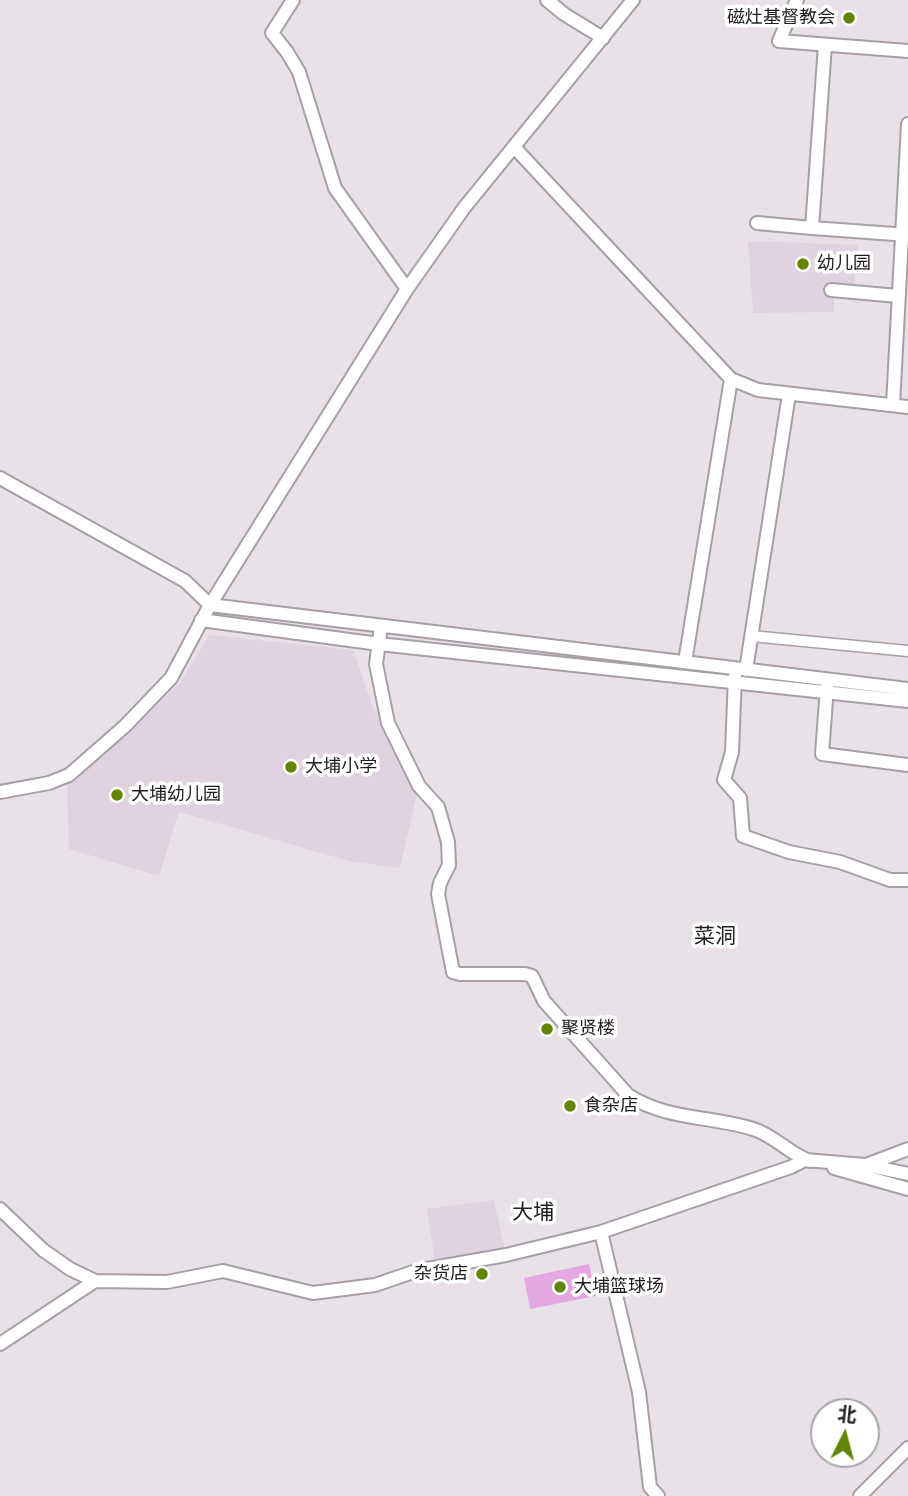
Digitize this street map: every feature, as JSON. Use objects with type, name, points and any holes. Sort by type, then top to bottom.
[{"type":"street","points":[[293,0],[272,33],[299,72],[335,188],[407,289]]},
{"type":"street","points":[[547,0],[603,38]]},
{"type":"street","points":[[0,792],[60,780],[125,726],[171,678],[210,605],[407,289],[464,208],[633,0]]},
{"type":"street","points":[[797,0],[779,41],[908,51]]},
{"type":"street","points":[[812,228],[824,45]]},
{"type":"street","points":[[894,405],[908,124]]},
{"type":"street","points":[[514,147],[731,379],[758,390],[908,407]]},
{"type":"street","points":[[757,223],[904,235]]},
{"type":"street","points":[[831,290],[898,296]]},
{"type":"street","points":[[685,662],[731,379]]},
{"type":"street","points":[[789,394],[751,636],[739,673],[732,752],[724,780],[740,799],[743,836],[789,852],[840,862],[890,880],[908,880]]},
{"type":"street","points":[[0,478],[185,581],[210,605],[685,662],[908,701]]},
{"type":"street","points":[[201,620],[379,644],[739,673]]},
{"type":"street","points":[[381,626],[376,664],[388,723],[419,786],[438,807],[448,842],[449,864],[438,894],[453,972],[532,976],[544,1001],[628,1095],[644,1105],[677,1115],[752,1128],[805,1160],[864,1171],[908,1174]]},
{"type":"street","points":[[751,636],[908,651]]},
{"type":"street","points":[[827,686],[908,689]]},
{"type":"street","points":[[827,686],[822,754],[908,765]]},
{"type":"street","points":[[864,1171],[908,1149]]},
{"type":"street","points":[[0,1209],[43,1250],[70,1269],[96,1281],[167,1282],[223,1271],[313,1293],[375,1285],[416,1271],[506,1255],[601,1232],[805,1160]]},
{"type":"street","points":[[864,1171],[908,1189]]},
{"type":"street","points":[[601,1232],[639,1392],[650,1487],[658,1496]]},
{"type":"street","points":[[0,1344],[96,1281]]},
{"type":"street","points":[[860,1496],[908,1448]]},
{"type":"shaded area","name":"幼儿园","points":[[748,241],[858,245],[854,286],[823,284],[823,294],[834,296],[834,312],[753,313]]},
{"type":"shaded area","name":"大埔小学","points":[[209,635],[353,650],[375,713],[401,745],[418,789],[400,868],[349,861],[179,812],[159,876],[69,849],[67,782],[130,731],[181,681]]},
{"type":"shaded area","points":[[494,1200],[505,1250],[435,1261],[427,1209]]},
{"type":"shaded area","name":"大埔篮球场","points":[[589,1264],[596,1296],[530,1309],[524,1278]]},
{"type":"place","name":"磁灶基督教会","points":[[849,18]]},
{"type":"place","name":"幼儿园","points":[[803,264]]},
{"type":"place","name":"大埔小学","points":[[291,767]]},
{"type":"place","name":"大埔幼儿园","points":[[117,795]]},
{"type":"place","name":"聚贤楼","points":[[547,1029]]},
{"type":"place","name":"食杂店","points":[[570,1106]]},
{"type":"place","name":"杂货店","points":[[482,1274]]},
{"type":"place","name":"大埔篮球场","points":[[560,1287]]},
{"type":"district","name":"菜洞","points":[[715,937]]},
{"type":"district","name":"大埔","points":[[533,1213]]}]
